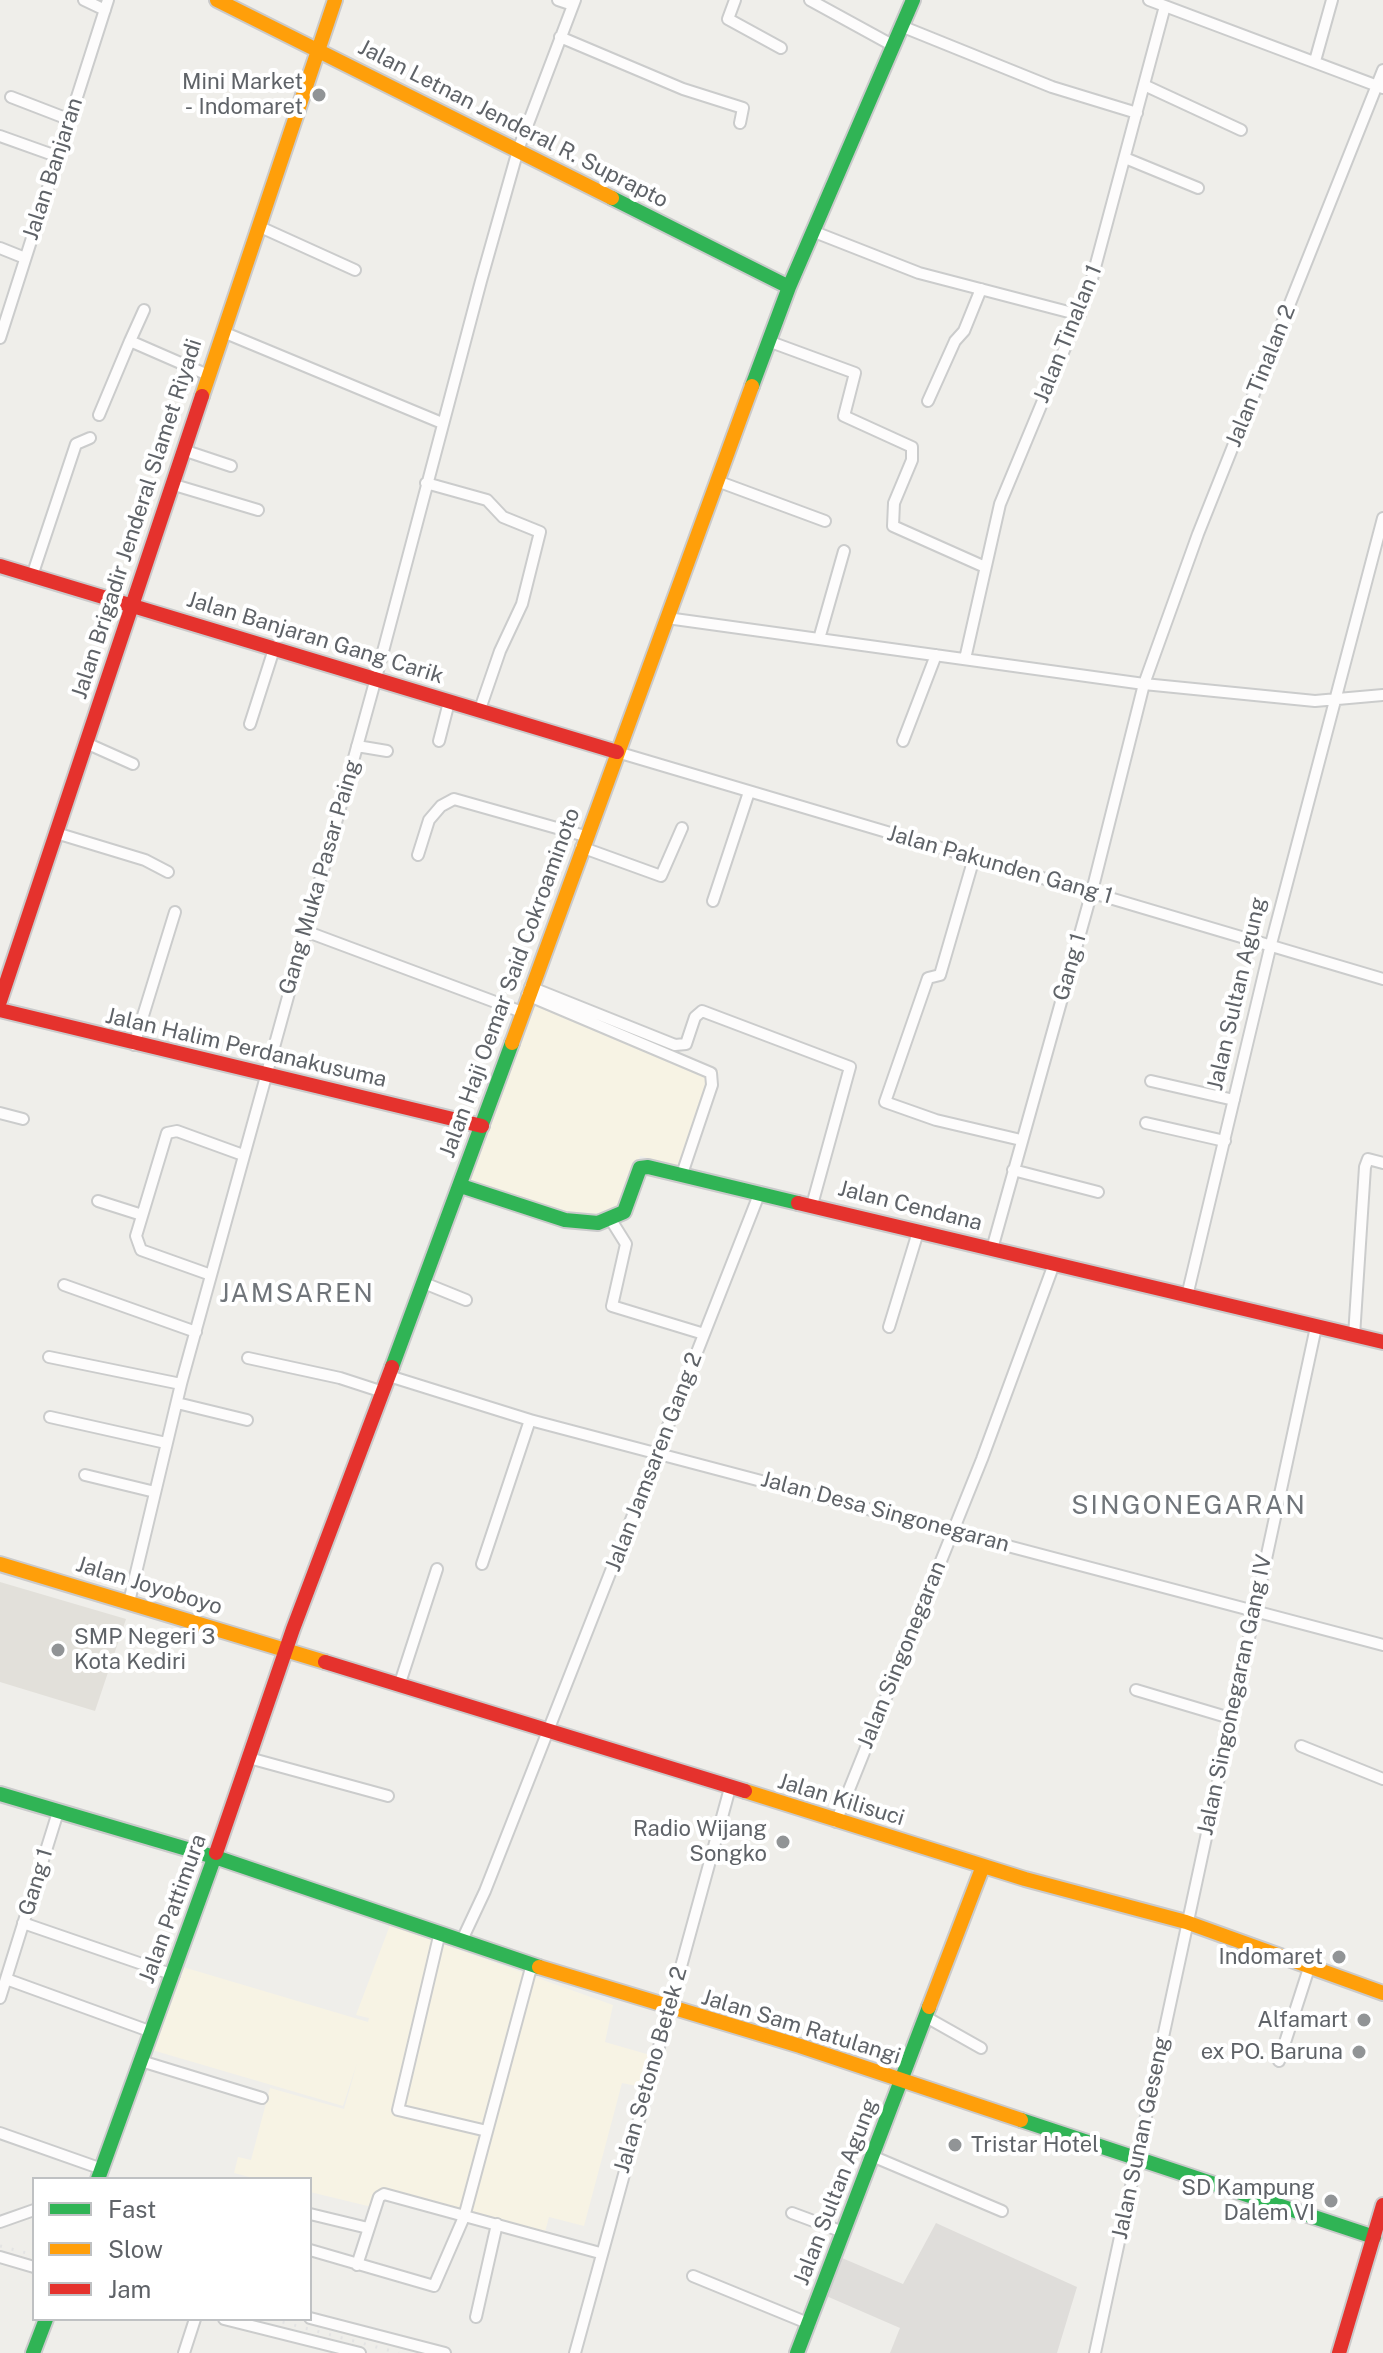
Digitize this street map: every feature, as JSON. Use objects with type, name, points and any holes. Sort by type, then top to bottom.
[{"type":"street","points":[[84,0],[106,5]]},
{"type":"street","name":"Jalan Letnan Jenderal R. Suprapto","points":[[217,0],[789,287]]},
{"type":"street","name":"Jalan Brigadir Jenderal Slamet Riyadi","points":[[0,1001],[335,0]]},
{"type":"street","points":[[558,0],[574,3]]},
{"type":"street","points":[[735,0],[728,19],[781,48]]},
{"type":"street","points":[[810,0],[892,45]]},
{"type":"street","name":"Jalan Haji Oemar Said Cokroaminoto","points":[[285,1652],[461,1186],[583,842],[789,287],[913,0]]},
{"type":"street","points":[[1149,0],[1380,86]]},
{"type":"street","points":[[1315,61],[1332,0]]},
{"type":"street","name":"Gang Muka Pasar Paing","points":[[129,1602],[181,1384],[376,678],[442,423],[518,150],[574,3]]},
{"type":"street","name":"Jalan Banjaran","points":[[0,338],[106,5]]},
{"type":"street","name":"Jalan Tinalan 1","points":[[965,659],[985,567],[1014,466],[1080,315],[1165,6]]},
{"type":"street","points":[[901,26],[1052,87],[1137,113]]},
{"type":"street","points":[[560,37],[683,89],[743,108],[740,123]]},
{"type":"street","name":"Jalan Tinalan 2","points":[[1144,684],[1204,519],[1380,86],[1383,70]]},
{"type":"street","points":[[1144,85],[1241,130]]},
{"type":"street","points":[[11,97],[68,119]]},
{"type":"street","points":[[0,136],[56,156]]},
{"type":"street","points":[[1125,158],[1198,188]]},
{"type":"street","points":[[258,226],[355,270]]},
{"type":"street","points":[[812,231],[919,273],[1080,315]]},
{"type":"street","points":[[0,248],[25,258]]},
{"type":"street","points":[[928,401],[981,289]]},
{"type":"street","points":[[99,415],[144,310]]},
{"type":"street","points":[[223,332],[442,423]]},
{"type":"street","points":[[771,335],[855,373],[844,416],[912,447],[912,460],[894,503],[893,526],[985,567]]},
{"type":"street","points":[[130,341],[208,375]]},
{"type":"street","points":[[32,576],[76,444],[90,438]]},
{"type":"street","points":[[183,450],[231,466]]},
{"type":"street","points":[[717,481],[825,521]]},
{"type":"street","points":[[426,483],[487,500],[503,517],[540,532],[522,604],[500,651],[479,712]]},
{"type":"street","points":[[171,484],[258,510]]},
{"type":"street","name":"Jalan Sultan Agung","points":[[1187,1296],[1271,944],[1332,702],[1383,518]]},
{"type":"street","points":[[819,639],[844,551]]},
{"type":"street","name":"Jalan Banjaran Gang Carik","points":[[0,566],[275,646],[479,712],[617,752]]},
{"type":"street","points":[[667,618],[1144,684],[1332,702],[1383,695]]},
{"type":"street","points":[[250,724],[275,646]]},
{"type":"street","points":[[903,741],[936,655]]},
{"type":"street","name":"Gang 1","points":[[992,1249],[1092,891],[1144,684]]},
{"type":"street","points":[[439,741],[449,702]]},
{"type":"street","points":[[86,743],[133,764]]},
{"type":"street","points":[[357,746],[387,751]]},
{"type":"street","name":"Jalan Pakunden Gang 1","points":[[617,752],[1383,979]]},
{"type":"street","points":[[713,901],[749,792]]},
{"type":"street","points":[[418,855],[429,820],[441,806],[454,799],[583,842],[661,876],[682,828]]},
{"type":"street","points":[[56,833],[145,860],[168,872]]},
{"type":"street","points":[[974,858],[940,975],[928,978],[885,1102],[936,1120],[1021,1140]]},
{"type":"street","points":[[134,1045],[175,912]]},
{"type":"street","points":[[305,931],[522,1012]]},
{"type":"street","points":[[529,991],[711,1073],[712,1085],[682,1174]]},
{"type":"street","points":[[529,991],[675,1045],[686,1044],[695,1017],[702,1011],[850,1067],[812,1205]]},
{"type":"street","name":"Jalan Halim Perdanakusuma","points":[[0,1010],[134,1045],[482,1126]]},
{"type":"street","points":[[1151,1081],[1234,1100]]},
{"type":"street","points":[[0,1113],[23,1119]]},
{"type":"street","points":[[1146,1123],[1225,1141]]},
{"type":"street","points":[[211,1275],[141,1250],[136,1236],[170,1131],[243,1155]]},
{"type":"street","points":[[1354,1336],[1365,1167],[1368,1159],[1383,1163]]},
{"type":"street","name":"Jalan Cendana","points":[[611,1220],[628,1206],[643,1166],[1383,1342]]},
{"type":"street","points":[[1013,1170],[1098,1192]]},
{"type":"street","points":[[461,1186],[575,1222],[611,1220],[626,1244],[611,1305],[704,1334]]},
{"type":"street","name":"Jalan Jamsaren Gang 2","points":[[462,1940],[548,1732],[760,1192]]},
{"type":"street","points":[[98,1201],[142,1215]]},
{"type":"street","points":[[889,1327],[918,1232]]},
{"type":"street","name":"Jalan Singonegaran","points":[[836,1822],[953,1531],[1054,1264]]},
{"type":"street","points":[[424,1283],[466,1300]]},
{"type":"street","points":[[64,1285],[196,1332]]},
{"type":"street","name":"Jalan Singonegaran Gang IV","points":[[1186,1922],[1316,1327]]},
{"type":"street","points":[[49,1357],[181,1384]]},
{"type":"street","points":[[248,1358],[340,1378],[383,1392]]},
{"type":"street","name":"Jalan Desa Singonegaran","points":[[389,1376],[530,1420],[1383,1645]]},
{"type":"street","points":[[177,1403],[247,1420]]},
{"type":"street","points":[[50,1417],[166,1443]]},
{"type":"street","points":[[482,1564],[530,1420]]},
{"type":"street","points":[[85,1475],[155,1492]]},
{"type":"street","name":"Jalan Joyoboyo","points":[[0,1564],[285,1652]]},
{"type":"street","points":[[399,1686],[437,1569]]},
{"type":"street","name":"Jalan Kilisuci","points":[[285,1652],[836,1822],[1186,1922],[1383,1993]]},
{"type":"street","name":"Jalan Pattimura","points":[[100,2174],[174,1975],[285,1652]]},
{"type":"street","points":[[1136,1690],[1230,1718]]},
{"type":"street","points":[[1301,1746],[1383,1779]]},
{"type":"street","points":[[249,1758],[388,1796]]},
{"type":"street","name":"Jalan Setono Betek 2","points":[[575,2353],[730,1788]]},
{"type":"street","name":"Jalan Sam Ratulangi","points":[[0,1794],[215,1858],[669,2010],[800,2046],[1374,2237]]},
{"type":"street","name":"Gang 1","points":[[0,1998],[58,1812]]},
{"type":"street","name":"Jalan Sultan Agung","points":[[797,2353],[983,1866]]},
{"type":"street","name":"Jalan Sunan Geseng","points":[[1095,2353],[1186,1922]]},
{"type":"street","points":[[23,1923],[174,1975]]},
{"type":"street","points":[[440,1932],[398,2110],[487,2131]]},
{"type":"street","points":[[312,2251],[433,2287],[464,2217],[532,1964]]},
{"type":"street","points":[[1279,2061],[1309,1968]]},
{"type":"street","points":[[6,1979],[152,2032]]},
{"type":"street","points":[[926,2017],[981,2048]]},
{"type":"street","points":[[141,2061],[262,2098]]},
{"type":"street","points":[[0,2133],[100,2174]]},
{"type":"street","points":[[872,2156],[1002,2211]]},
{"type":"street","points":[[357,2265],[379,2197],[384,2194],[600,2253]]},
{"type":"street","points":[[1339,2353],[1383,2205]]},
{"type":"street","points":[[0,2222],[32,2211]]},
{"type":"street","points":[[792,2213],[843,2232]]},
{"type":"street","points":[[312,2214],[368,2228]]},
{"type":"street","points":[[476,2317],[497,2224]]},
{"type":"street","points":[[0,2257],[32,2266]]},
{"type":"street","points":[[693,2276],[810,2324]]},
{"type":"street","points":[[312,2319],[445,2353]]},
{"type":"street","points":[[33,2353],[45,2321]]},
{"type":"street","points":[[184,2353],[194,2321]]},
{"type":"street","points":[[232,2321],[360,2353]]},
{"type":"shaded area","points":[[536,1003],[719,1071],[685,1168],[640,1156],[627,1201],[618,1210],[591,1222],[469,1184]]},
{"type":"shaded area","name":"SMP Negeri 3 Kota Kediri","points":[[0,1582],[126,1619],[95,1711],[0,1682]]},
{"type":"shaded area","points":[[390,1925],[613,2005],[605,2042],[650,2055],[642,2087],[622,2083],[584,2226],[549,2217],[545,2232],[382,2192],[376,2208],[312,2192],[312,2177],[249,2177],[234,2173],[238,2157],[251,2160],[270,2088],[344,2109],[357,2063],[343,2106],[152,2050],[183,1967],[368,2022],[369,2018],[356,2015]]},
{"type":"shaded area","points":[[936,2223],[1077,2287],[1057,2353],[890,2353],[900,2328],[824,2295],[842,2258],[903,2284]]},
{"type":"railway","points":[[0,2246],[32,2254]]},
{"type":"railway","points":[[279,2321],[399,2353]]},
{"type":"traffic: fast","points":[[612,198],[789,287],[913,0]]},
{"type":"traffic: fast","points":[[752,386],[789,287]]},
{"type":"traffic: fast","points":[[392,1367],[512,1043]]},
{"type":"traffic: fast","points":[[461,1186],[565,1220],[598,1223],[624,1212],[640,1168],[648,1167],[798,1203]]},
{"type":"traffic: fast","points":[[0,1794],[221,1859],[539,1967]]},
{"type":"traffic: fast","points":[[99,2177],[216,1853]]},
{"type":"traffic: fast","points":[[797,2353],[929,2007]]},
{"type":"traffic: fast","points":[[1021,2120],[1374,2237]]},
{"type":"traffic: fast","points":[[33,2353],[45,2321]]},
{"type":"traffic: slow","points":[[217,0],[612,198]]},
{"type":"traffic: slow","points":[[202,396],[335,0]]},
{"type":"traffic: slow","points":[[512,1043],[752,386]]},
{"type":"traffic: slow","points":[[0,1564],[325,1662]]},
{"type":"traffic: slow","points":[[745,1791],[1025,1879],[1186,1922],[1383,1993]]},
{"type":"traffic: slow","points":[[929,2007],[983,1866]]},
{"type":"traffic: slow","points":[[539,1967],[800,2046],[1021,2120]]},
{"type":"traffic: jam","points":[[0,1001],[202,396]]},
{"type":"traffic: jam","points":[[0,566],[617,752]]},
{"type":"traffic: jam","points":[[0,1010],[482,1126]]},
{"type":"traffic: jam","points":[[798,1203],[1383,1342]]},
{"type":"traffic: jam","points":[[216,1853],[293,1629],[392,1367]]},
{"type":"traffic: jam","points":[[325,1662],[745,1791]]},
{"type":"traffic: jam","points":[[1339,2353],[1383,2205]]},
{"type":"place","name":"Mini Market - Indomaret","points":[[319,95]]},
{"type":"place","name":"SMP Negeri 3 Kota Kediri","points":[[58,1650]]},
{"type":"place","name":"Radio Wijang Songko","points":[[783,1842]]},
{"type":"place","name":"Indomaret","points":[[1339,1957]]},
{"type":"place","name":"Alfamart","points":[[1364,2020]]},
{"type":"place","name":"ex PO. Baruna","points":[[1359,2052]]},
{"type":"place","name":"Tristar Hotel","points":[[955,2145]]},
{"type":"place","name":"SD Kampung Dalem VI","points":[[1331,2201]]},
{"type":"district","name":"JAMSAREN","points":[[297,1294]]},
{"type":"district","name":"SINGONEGARAN","points":[[1189,1506]]}]
